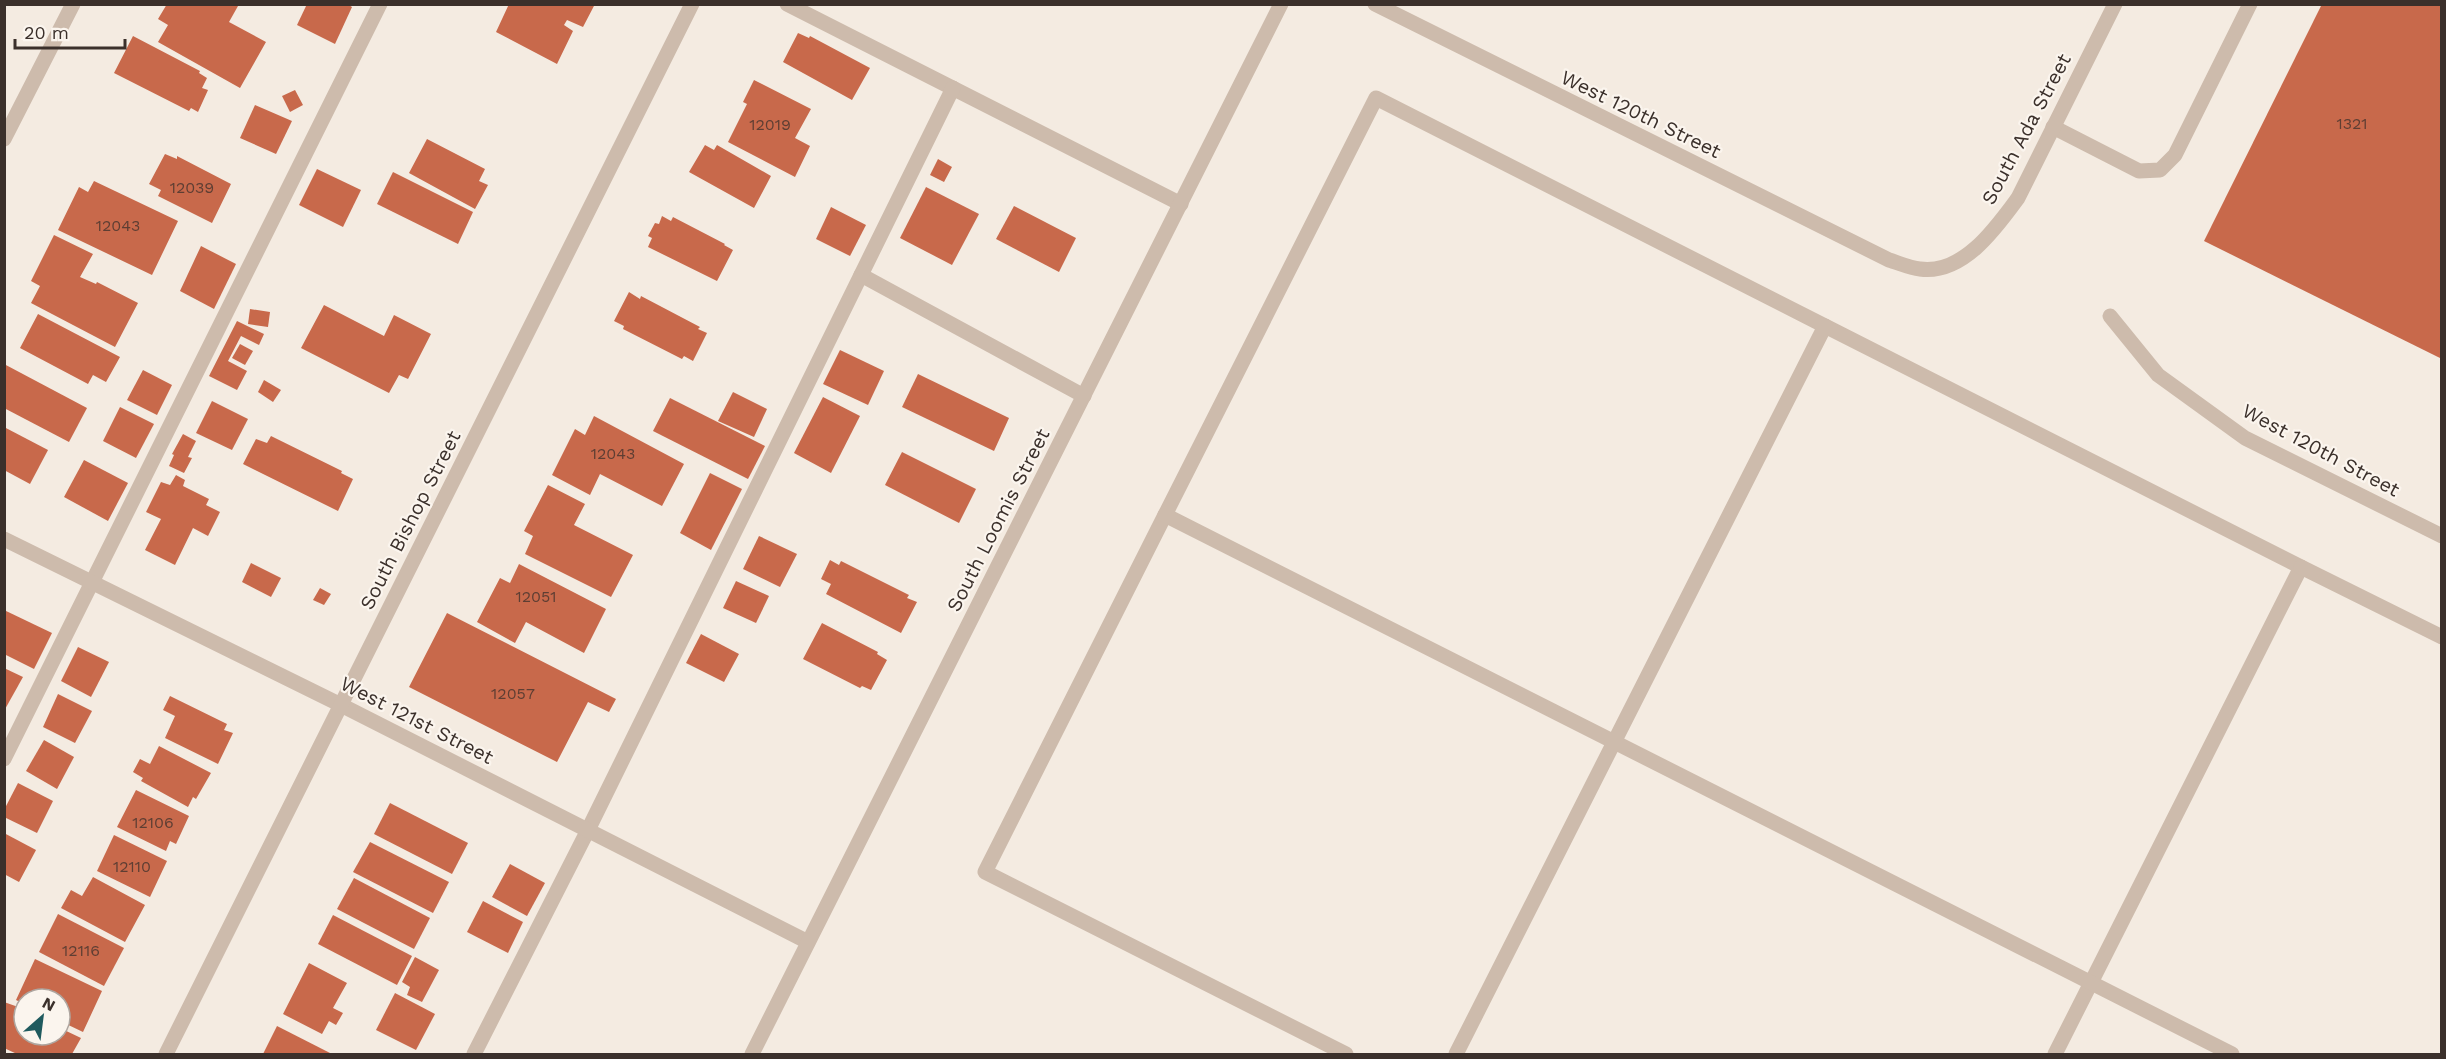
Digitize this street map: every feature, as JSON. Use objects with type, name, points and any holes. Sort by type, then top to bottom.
[{"type":"street","points":[[4,139],[73,4]]},
{"type":"street","points":[[4,759],[380,4]]},
{"type":"street","name":"South Bishop Street","points":[[166,1054],[692,4]]},
{"type":"street","points":[[787,4],[1181,204]]},
{"type":"street","name":"South Loomis Street","points":[[752,1054],[1281,4]]},
{"type":"street","name":"West 120th Street","points":[[1375,4],[1889,260]]},
{"type":"street","name":"South Ada Street","points":[[1889,260],[1922,270],[1948,266],[1972,251],[1995,230],[2018,198],[2115,4]]},
{"type":"street","points":[[2054,127],[2139,171],[2160,170],[2175,155],[2250,4]]},
{"type":"street","points":[[474,1054],[588,831],[953,88]]},
{"type":"street","points":[[1346,1054],[985,872],[1376,98],[2442,637]]},
{"type":"street","points":[[861,275],[1084,396]]},
{"type":"street","name":"West 120th Street","points":[[2110,316],[2158,375],[2245,438],[2442,536]]},
{"type":"street","points":[[1456,1054],[1825,326]]},
{"type":"street","points":[[1165,515],[2232,1054]]},
{"type":"street","name":"West 121st Street","points":[[4,539],[341,705],[808,942]]},
{"type":"street","points":[[2055,1054],[2301,567]]},
{"type":"building","points":[[167,4],[234,4],[238,6],[229,22],[266,42],[240,88],[158,42],[168,25],[158,19]]},
{"type":"building","points":[[307,4],[347,4],[352,7],[335,44],[297,25]]},
{"type":"building","points":[[509,4],[595,4],[583,27],[567,20],[564,25],[573,31],[557,64],[496,32]]},
{"type":"building","points":[[2322,4],[2442,4],[2442,359],[2204,241]]},
{"type":"building","points":[[798,33],[809,38],[810,36],[870,68],[852,100],[783,62]]},
{"type":"building","points":[[133,36],[200,71],[199,73],[207,78],[202,88],[208,90],[198,112],[191,108],[189,111],[114,73]]},
{"type":"building","points":[[754,80],[811,109],[795,138],[810,146],[795,177],[728,142],[747,104],[743,102]]},
{"type":"building","points":[[295,90],[303,105],[290,112],[282,96]]},
{"type":"building","points":[[255,105],[292,121],[276,154],[240,138]]},
{"type":"building","points":[[427,139],[485,169],[479,181],[488,185],[475,209],[409,173]]},
{"type":"building","points":[[705,145],[714,150],[717,145],[771,176],[754,208],[689,172]]},
{"type":"building","points":[[165,154],[177,159],[177,156],[231,184],[212,223],[158,196],[161,190],[149,184]]},
{"type":"building","points":[[938,159],[952,167],[944,182],[930,175]]},
{"type":"building","points":[[317,169],[361,190],[343,227],[299,205]]},
{"type":"building","points":[[393,172],[473,212],[458,244],[377,204]]},
{"type":"building","points":[[94,181],[178,221],[152,275],[58,230],[79,187],[88,192]]},
{"type":"building","points":[[926,187],[979,214],[952,265],[900,238]]},
{"type":"building","points":[[1014,206],[1076,238],[1059,272],[996,239]]},
{"type":"building","points":[[831,207],[866,225],[850,256],[816,239]]},
{"type":"building","points":[[662,216],[671,221],[673,217],[733,250],[717,281],[648,247],[652,238],[648,236],[655,223],[659,224]]},
{"type":"building","points":[[54,235],[93,254],[80,277],[96,284],[97,282],[138,303],[115,347],[31,303],[40,286],[31,281]]},
{"type":"building","points":[[201,246],[236,264],[214,309],[180,291]]},
{"type":"building","points":[[629,292],[700,327],[698,329],[707,333],[693,361],[684,356],[682,359],[623,329],[624,326],[614,321]]},
{"type":"building","points":[[324,305],[384,336],[394,315],[431,334],[408,379],[399,375],[389,393],[301,348]]},
{"type":"building","points":[[250,309],[270,312],[268,327],[248,324]]},
{"type":"building","points":[[38,314],[120,357],[106,382],[93,375],[88,384],[20,348]]},
{"type":"building","points":[[237,321],[264,334],[259,345],[241,336],[228,361],[247,371],[237,390],[209,376]]},
{"type":"building","points":[[240,344],[253,351],[245,365],[232,358]]},
{"type":"building","points":[[840,350],[884,371],[868,405],[823,384]]},
{"type":"building","points":[[4,364],[87,408],[69,442],[4,408]]},
{"type":"building","points":[[143,370],[172,385],[157,415],[127,400]]},
{"type":"building","points":[[918,374],[1009,418],[994,451],[902,407]]},
{"type":"building","points":[[264,380],[281,390],[273,402],[258,392]]},
{"type":"building","points":[[733,392],[767,409],[754,437],[718,421]]},
{"type":"building","points":[[823,397],[860,416],[831,473],[794,453]]},
{"type":"building","points":[[670,398],[765,446],[748,479],[653,431]]},
{"type":"building","points":[[212,401],[248,419],[232,450],[196,433]]},
{"type":"building","points":[[120,407],[154,424],[136,458],[103,441]]},
{"type":"building","points":[[594,416],[684,464],[662,506],[600,474],[590,495],[552,475],[575,429],[585,435]]},
{"type":"building","points":[[4,427],[48,450],[30,484],[4,470]]},
{"type":"building","points":[[183,434],[196,441],[188,457],[192,458],[184,473],[169,466],[174,455],[172,454]]},
{"type":"building","points":[[271,436],[342,471],[341,473],[353,479],[338,511],[243,464],[256,439],[267,443]]},
{"type":"building","points":[[902,452],[976,489],[959,523],[885,485]]},
{"type":"building","points":[[84,460],[128,483],[108,521],[64,497]]},
{"type":"building","points":[[710,473],[742,489],[711,550],[680,533]]},
{"type":"building","points":[[176,475],[185,480],[183,486],[209,499],[206,505],[220,512],[208,536],[193,528],[175,565],[145,550],[161,519],[146,512],[161,482],[170,485]]},
{"type":"building","points":[[548,485],[585,504],[574,525],[633,555],[611,597],[525,554],[533,536],[524,531]]},
{"type":"building","points":[[759,536],[797,554],[780,587],[743,569]]},
{"type":"building","points":[[830,560],[839,565],[841,561],[909,595],[907,598],[917,602],[901,633],[826,594],[831,584],[821,579]]},
{"type":"building","points":[[251,563],[281,578],[271,597],[242,582]]},
{"type":"building","points":[[519,564],[606,609],[584,653],[526,622],[515,643],[477,622],[500,578],[510,583]]},
{"type":"building","points":[[736,581],[769,596],[756,623],[723,608]]},
{"type":"building","points":[[320,588],[331,594],[324,605],[313,600]]},
{"type":"building","points":[[4,610],[52,633],[34,669],[4,654]]},
{"type":"building","points":[[447,613],[616,699],[609,712],[588,702],[557,762],[409,687]]},
{"type":"building","points":[[822,623],[878,652],[877,654],[887,660],[871,690],[862,686],[860,688],[803,659]]},
{"type":"building","points":[[701,634],[739,654],[724,682],[686,663]]},
{"type":"building","points":[[78,647],[109,662],[91,697],[61,681]]},
{"type":"building","points":[[4,668],[23,677],[4,711]]},
{"type":"building","points":[[58,694],[92,711],[75,743],[43,727]]},
{"type":"building","points":[[170,696],[227,724],[224,730],[233,733],[218,764],[165,738],[175,716],[163,710]]},
{"type":"building","points":[[44,740],[74,757],[57,789],[26,771]]},
{"type":"building","points":[[159,746],[211,773],[196,799],[193,797],[188,807],[141,781],[143,778],[133,772],[140,759],[150,764]]},
{"type":"building","points":[[18,783],[53,801],[37,833],[4,817],[4,810]]},
{"type":"building","points":[[136,790],[189,816],[176,844],[170,841],[166,851],[117,827]]},
{"type":"building","points":[[390,803],[468,843],[452,874],[374,834]]},
{"type":"building","points":[[4,833],[36,850],[19,882],[4,874]]},
{"type":"building","points":[[114,835],[167,861],[150,897],[97,871]]},
{"type":"building","points":[[370,842],[449,882],[433,913],[353,872]]},
{"type":"building","points":[[510,864],[545,883],[527,916],[492,897]]},
{"type":"building","points":[[93,877],[145,905],[125,942],[61,908],[71,890],[82,896]]},
{"type":"building","points":[[354,878],[430,918],[414,949],[337,909]]},
{"type":"building","points":[[483,901],[523,922],[508,953],[467,932]]},
{"type":"building","points":[[58,914],[124,948],[104,986],[39,952]]},
{"type":"building","points":[[333,915],[412,956],[397,985],[318,944]]},
{"type":"building","points":[[415,957],[439,970],[422,1002],[407,995],[410,987],[402,982]]},
{"type":"building","points":[[35,959],[102,991],[83,1032],[72,1027],[72,987],[22,987]]},
{"type":"building","points":[[309,963],[347,983],[333,1008],[343,1013],[336,1025],[329,1021],[322,1034],[283,1014]]},
{"type":"building","points":[[395,993],[435,1014],[416,1050],[376,1030]]},
{"type":"building","points":[[4,1002],[12,1005],[12,1047],[72,1047],[72,1034],[81,1038],[72,1054],[17,1054],[4,1048]]},
{"type":"building","points":[[277,1026],[332,1054],[263,1054]]}]
